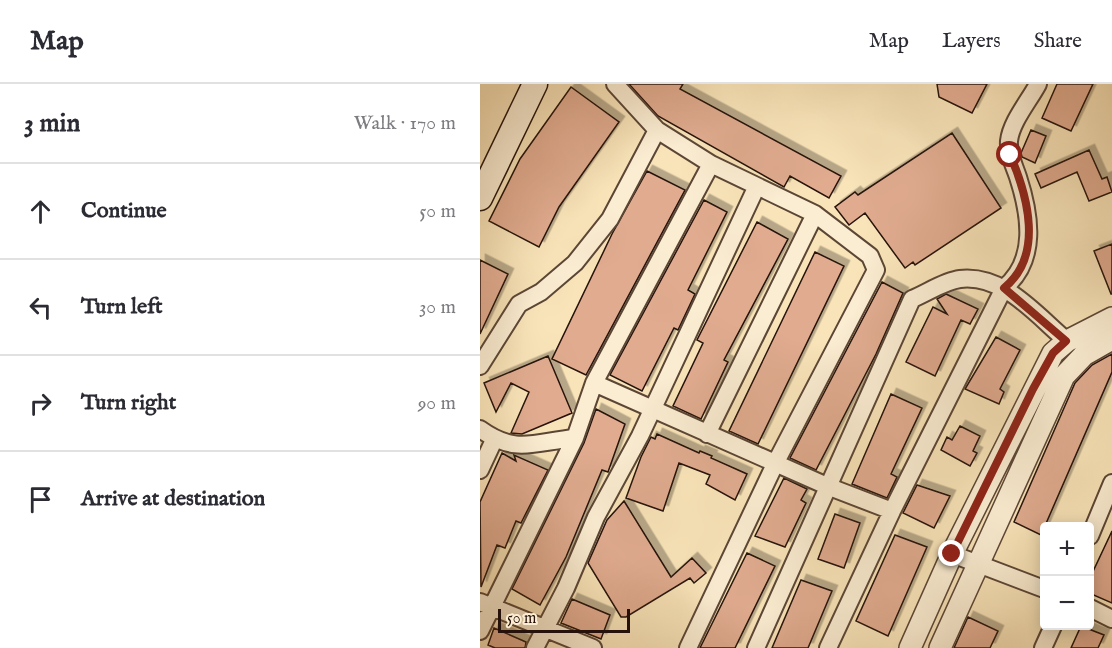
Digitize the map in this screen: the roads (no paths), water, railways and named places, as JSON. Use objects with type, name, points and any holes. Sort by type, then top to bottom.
[{"type":"main road","points":[[480,198],[535,84]]},
{"type":"street","points":[[615,84],[657,130],[711,164],[756,188],[815,214],[870,256],[876,270],[776,462],[688,648]]},
{"type":"street","points":[[828,648],[892,511],[1004,288],[1016,278],[1022,266],[1029,223],[1023,194],[1010,155],[1009,138],[1038,84]]},
{"type":"street","points":[[480,366],[519,304],[541,292],[575,262],[610,219],[657,130]]},
{"type":"street","points":[[480,631],[486,605],[574,438],[594,383],[711,164]]},
{"type":"street","points":[[536,648],[566,588],[596,517],[652,410],[756,188]]},
{"type":"street","points":[[706,434],[815,214]]},
{"type":"street","points":[[756,648],[912,299],[959,279],[990,282],[1004,288],[1066,341]]},
{"type":"street","points":[[910,648],[952,554],[1053,353],[1066,341],[1112,318]]},
{"type":"street","points":[[940,648],[1064,376],[1084,355],[1112,339]]},
{"type":"street","points":[[594,383],[827,486],[892,511]]},
{"type":"street","points":[[480,429],[494,440],[524,447],[574,438]]},
{"type":"street","points":[[480,470],[494,440]]},
{"type":"street","points":[[1094,525],[1112,483]]},
{"type":"street","points":[[952,554],[1040,588]]},
{"type":"street","points":[[486,605],[593,648]]},
{"type":"street","points":[[1094,610],[1112,619]]},
{"type":"street","points":[[1043,648],[1051,630]]}]
